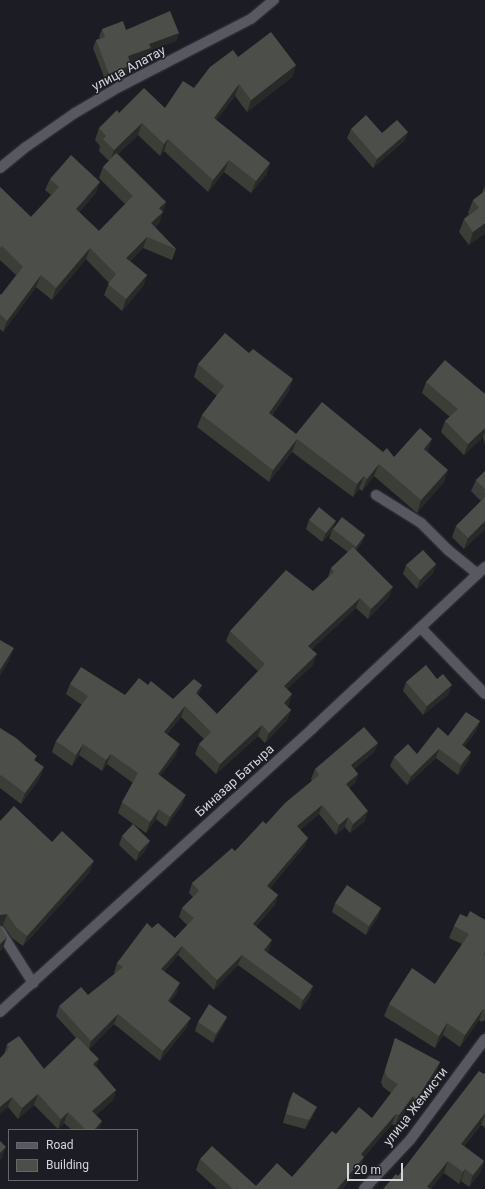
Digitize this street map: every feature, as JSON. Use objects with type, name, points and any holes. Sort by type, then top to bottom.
[{"type":"street","name":"улица Алатау","points":[[0,168],[26,147],[119,87],[251,19],[274,0]]},
{"type":"street","points":[[376,495],[421,523],[481,571]]},
{"type":"street","name":"Биназар Батыра","points":[[0,1012],[421,628],[481,571]]},
{"type":"street","points":[[421,628],[485,694]]},
{"type":"street","points":[[0,931],[33,982]]},
{"type":"street","name":"улица Жемисти","points":[[364,1189],[410,1140],[485,1039]]},
{"type":"building","points":[[170,11],[179,33],[149,44],[151,48],[128,56],[131,65],[109,74],[96,40],[105,37],[102,29],[123,21],[126,30]]},
{"type":"building","points":[[271,32],[296,65],[251,100],[239,84],[214,118],[270,163],[256,181],[229,160],[213,180],[168,139],[164,144],[142,123],[114,150],[103,139],[106,136],[99,128],[117,110],[119,113],[144,88],[165,108],[183,81],[194,88],[210,67],[233,50],[238,57]]},
{"type":"building","points":[[366,115],[382,133],[397,120],[408,132],[377,159],[351,129]]},
{"type":"building","points":[[116,153],[166,202],[159,208],[163,212],[151,223],[176,249],[147,237],[126,258],[147,275],[126,299],[108,284],[116,274],[90,248],[56,288],[41,275],[7,321],[0,314],[0,294],[1,295],[23,267],[2,246],[0,248],[0,187],[31,217],[59,187],[50,179],[71,155],[100,182],[76,209],[99,231],[133,196],[103,167]]},
{"type":"building","points":[[485,191],[485,223],[473,232],[464,219],[479,208],[473,200]]},
{"type":"building","points":[[225,333],[249,353],[253,349],[293,379],[269,413],[296,434],[322,402],[383,452],[387,448],[394,457],[420,428],[432,439],[424,449],[448,470],[421,500],[379,464],[367,479],[364,476],[357,484],[297,439],[273,470],[202,415],[224,386],[198,364]]},
{"type":"building","points":[[445,360],[485,394],[485,428],[468,444],[445,421],[458,409],[426,382]]},
{"type":"building","points":[[485,471],[485,490],[476,480]]},
{"type":"building","points":[[485,497],[485,521],[468,538],[456,526]]},
{"type":"building","points":[[319,507],[336,521],[326,533],[309,520]]},
{"type":"building","points":[[342,517],[365,535],[356,547],[333,529]]},
{"type":"building","points":[[353,547],[393,587],[371,609],[360,598],[308,646],[317,654],[284,686],[292,694],[284,703],[291,710],[269,733],[262,725],[220,764],[199,744],[211,732],[185,706],[164,732],[180,744],[158,774],[186,795],[170,817],[159,809],[150,822],[122,802],[138,773],[111,754],[106,760],[83,744],[76,755],[56,741],[88,696],[70,684],[81,667],[125,695],[139,678],[148,685],[151,681],[173,699],[194,679],[202,685],[196,693],[217,714],[265,664],[230,631],[286,570],[313,591],[334,572],[331,568]]},
{"type":"building","points":[[423,550],[436,564],[420,580],[406,565]]},
{"type":"building","points":[[0,640],[14,648],[0,670]]},
{"type":"building","points":[[426,665],[437,679],[443,674],[452,685],[427,706],[406,682]]},
{"type":"building","points":[[466,712],[480,721],[462,745],[471,752],[461,765],[439,749],[411,776],[394,757],[408,744],[417,754],[438,727],[448,736]]},
{"type":"building","points":[[364,727],[378,743],[351,765],[358,774],[346,784],[368,811],[353,824],[348,817],[339,825],[322,805],[297,826],[308,838],[267,886],[278,895],[253,924],[272,940],[264,950],[313,986],[303,1000],[242,955],[217,980],[182,946],[161,969],[180,983],[168,1001],[191,1018],[163,1051],[118,1014],[91,1041],[59,1006],[81,987],[88,995],[123,967],[117,963],[147,923],[152,928],[158,923],[175,938],[194,918],[182,908],[199,891],[192,883],[232,848],[235,851],[263,821],[266,824],[285,803],[319,775],[315,769]]},
{"type":"building","points":[[0,728],[16,738],[37,756],[34,760],[44,767],[25,793],[1,775],[0,776]]},
{"type":"building","points":[[14,806],[52,842],[62,831],[94,861],[27,936],[16,927],[7,914],[0,915],[0,821]]},
{"type":"building","points":[[133,824],[150,841],[139,852],[122,836]]},
{"type":"building","points":[[347,885],[381,908],[369,926],[335,903]]},
{"type":"building","points":[[470,911],[485,920],[485,952],[483,955],[485,956],[485,1010],[483,1009],[465,1035],[447,1023],[439,1036],[389,1004],[412,968],[435,984],[469,934],[454,926],[460,914],[467,917]]},
{"type":"building","points":[[0,925],[7,937],[0,944]]},
{"type":"building","points":[[209,1004],[227,1017],[216,1034],[198,1022]]},
{"type":"building","points":[[19,1036],[44,1069],[77,1037],[99,1059],[93,1064],[116,1090],[92,1111],[102,1121],[95,1129],[85,1129],[68,1112],[61,1119],[38,1094],[22,1108],[12,1097],[0,1107],[0,1058],[9,1048],[7,1044]]},
{"type":"building","points":[[395,1038],[440,1062],[417,1099],[413,1096],[399,1115],[396,1114],[361,1154],[364,1157],[337,1189],[233,1189],[200,1159],[212,1146],[256,1186],[277,1163],[292,1177],[332,1131],[336,1134],[359,1107],[372,1118],[398,1084],[387,1077],[385,1071]]},
{"type":"building","points":[[479,1071],[484,1074],[485,1073],[485,1113],[461,1144],[484,1161],[473,1175],[465,1169],[463,1172],[448,1161],[427,1187],[431,1189],[383,1189],[396,1174],[398,1176]]},
{"type":"building","points":[[293,1092],[317,1107],[309,1120],[286,1114]]},
{"type":"building","points":[[0,1141],[6,1147],[0,1153]]}]
